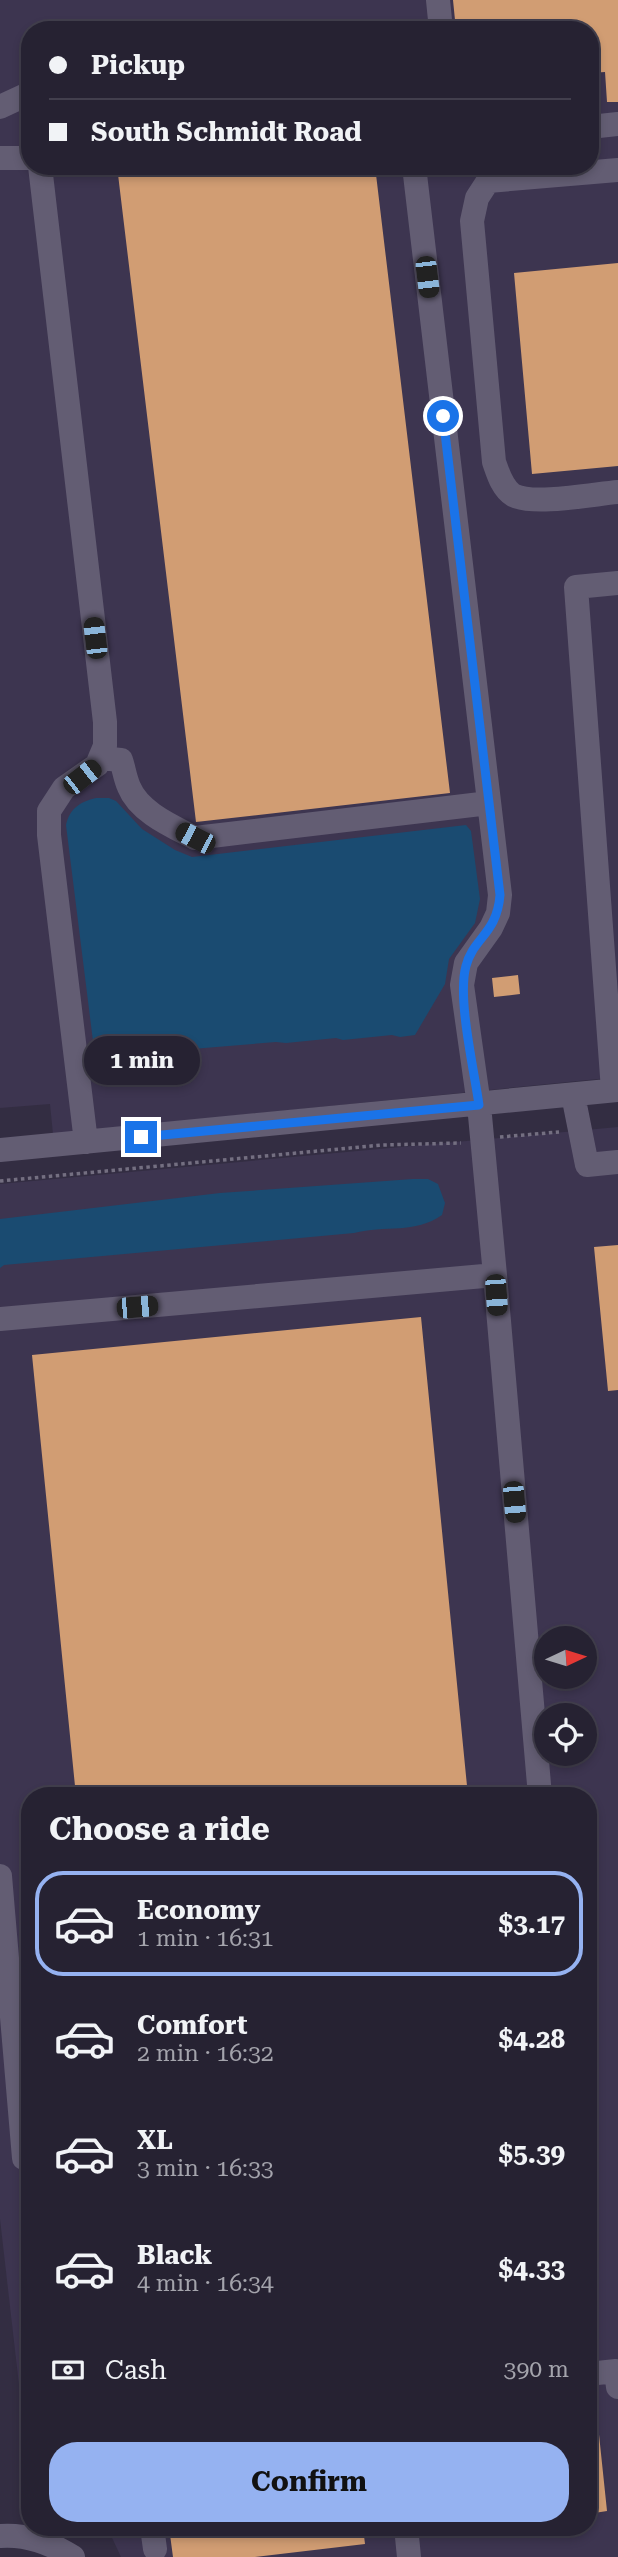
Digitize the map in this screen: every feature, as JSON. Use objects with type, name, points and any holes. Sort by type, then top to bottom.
[{"type":"street","points":[[438,0],[440,21]]},
{"type":"street","points":[[0,107],[21,97]]},
{"type":"street","points":[[599,126],[618,124]]},
{"type":"street","points":[[0,158],[21,158]]},
{"type":"street","points":[[599,172],[618,170]]},
{"type":"street","points":[[41,175],[105,722],[105,746],[97,765],[64,788],[49,811],[49,835],[86,1142]]},
{"type":"street","points":[[415,175],[500,895],[498,913],[491,929],[466,963],[462,985],[479,1105],[539,1787]]},
{"type":"street","points":[[559,175],[488,181],[477,198],[471,221],[494,462],[500,479],[512,494],[532,500],[618,492]]},
{"type":"street","points":[[0,1150],[616,1090],[613,1010],[576,587],[618,583]]},
{"type":"street","points":[[100,758],[121,760],[130,789],[142,806],[172,827],[195,838],[489,803]]},
{"type":"street","points":[[573,1095],[587,1165],[618,1162]]},
{"type":"street","points":[[0,1319],[495,1275]]},
{"type":"street","points":[[0,1876],[21,2123]]},
{"type":"street","points":[[597,2373],[616,2371],[618,2387]]},
{"type":"street","points":[[0,2536],[17,2535],[52,2544],[73,2557]]},
{"type":"street","points":[[407,2536],[409,2557]]},
{"type":"path","points":[[0,1181],[370,1146],[418,1143],[439,1145],[569,1131]]},
{"type":"shaded area","points":[[0,0],[618,0],[618,1077],[53,1134],[50,1104],[0,1108]]},
{"type":"shaded area","points":[[618,1127],[618,2557],[121,2557],[111,2536],[597,2536],[597,1787],[21,1787],[21,2402],[0,2219],[0,1184]]},
{"type":"water","points":[[96,798],[116,801],[142,829],[175,850],[192,857],[466,825],[471,831],[480,899],[475,923],[449,959],[445,984],[415,1035],[276,1042],[95,1057],[66,825],[76,807]]},
{"type":"water","points":[[428,1179],[438,1184],[445,1203],[442,1215],[421,1225],[4,1265],[0,1268],[0,1219],[220,1193]]},
{"type":"building","points":[[453,0],[618,0],[618,102],[607,102],[605,72],[599,72],[599,21],[455,21]]},
{"type":"building","points":[[118,175],[376,175],[450,793],[196,822]]},
{"type":"building","points":[[618,263],[618,466],[532,474],[514,273]]},
{"type":"building","points":[[518,975],[520,994],[494,997],[492,978]]},
{"type":"building","points":[[618,1245],[618,1390],[608,1391],[594,1247]]},
{"type":"building","points":[[421,1317],[467,1787],[75,1787],[32,1355]]},
{"type":"building","points":[[597,2425],[607,2511],[597,2513]]},
{"type":"building","points":[[170,2536],[364,2536],[365,2544],[255,2557],[173,2557]]},
{"type":"route","points":[[141,1137],[479,1105],[462,985],[466,963],[491,929],[498,913],[500,895],[443,416]]}]
